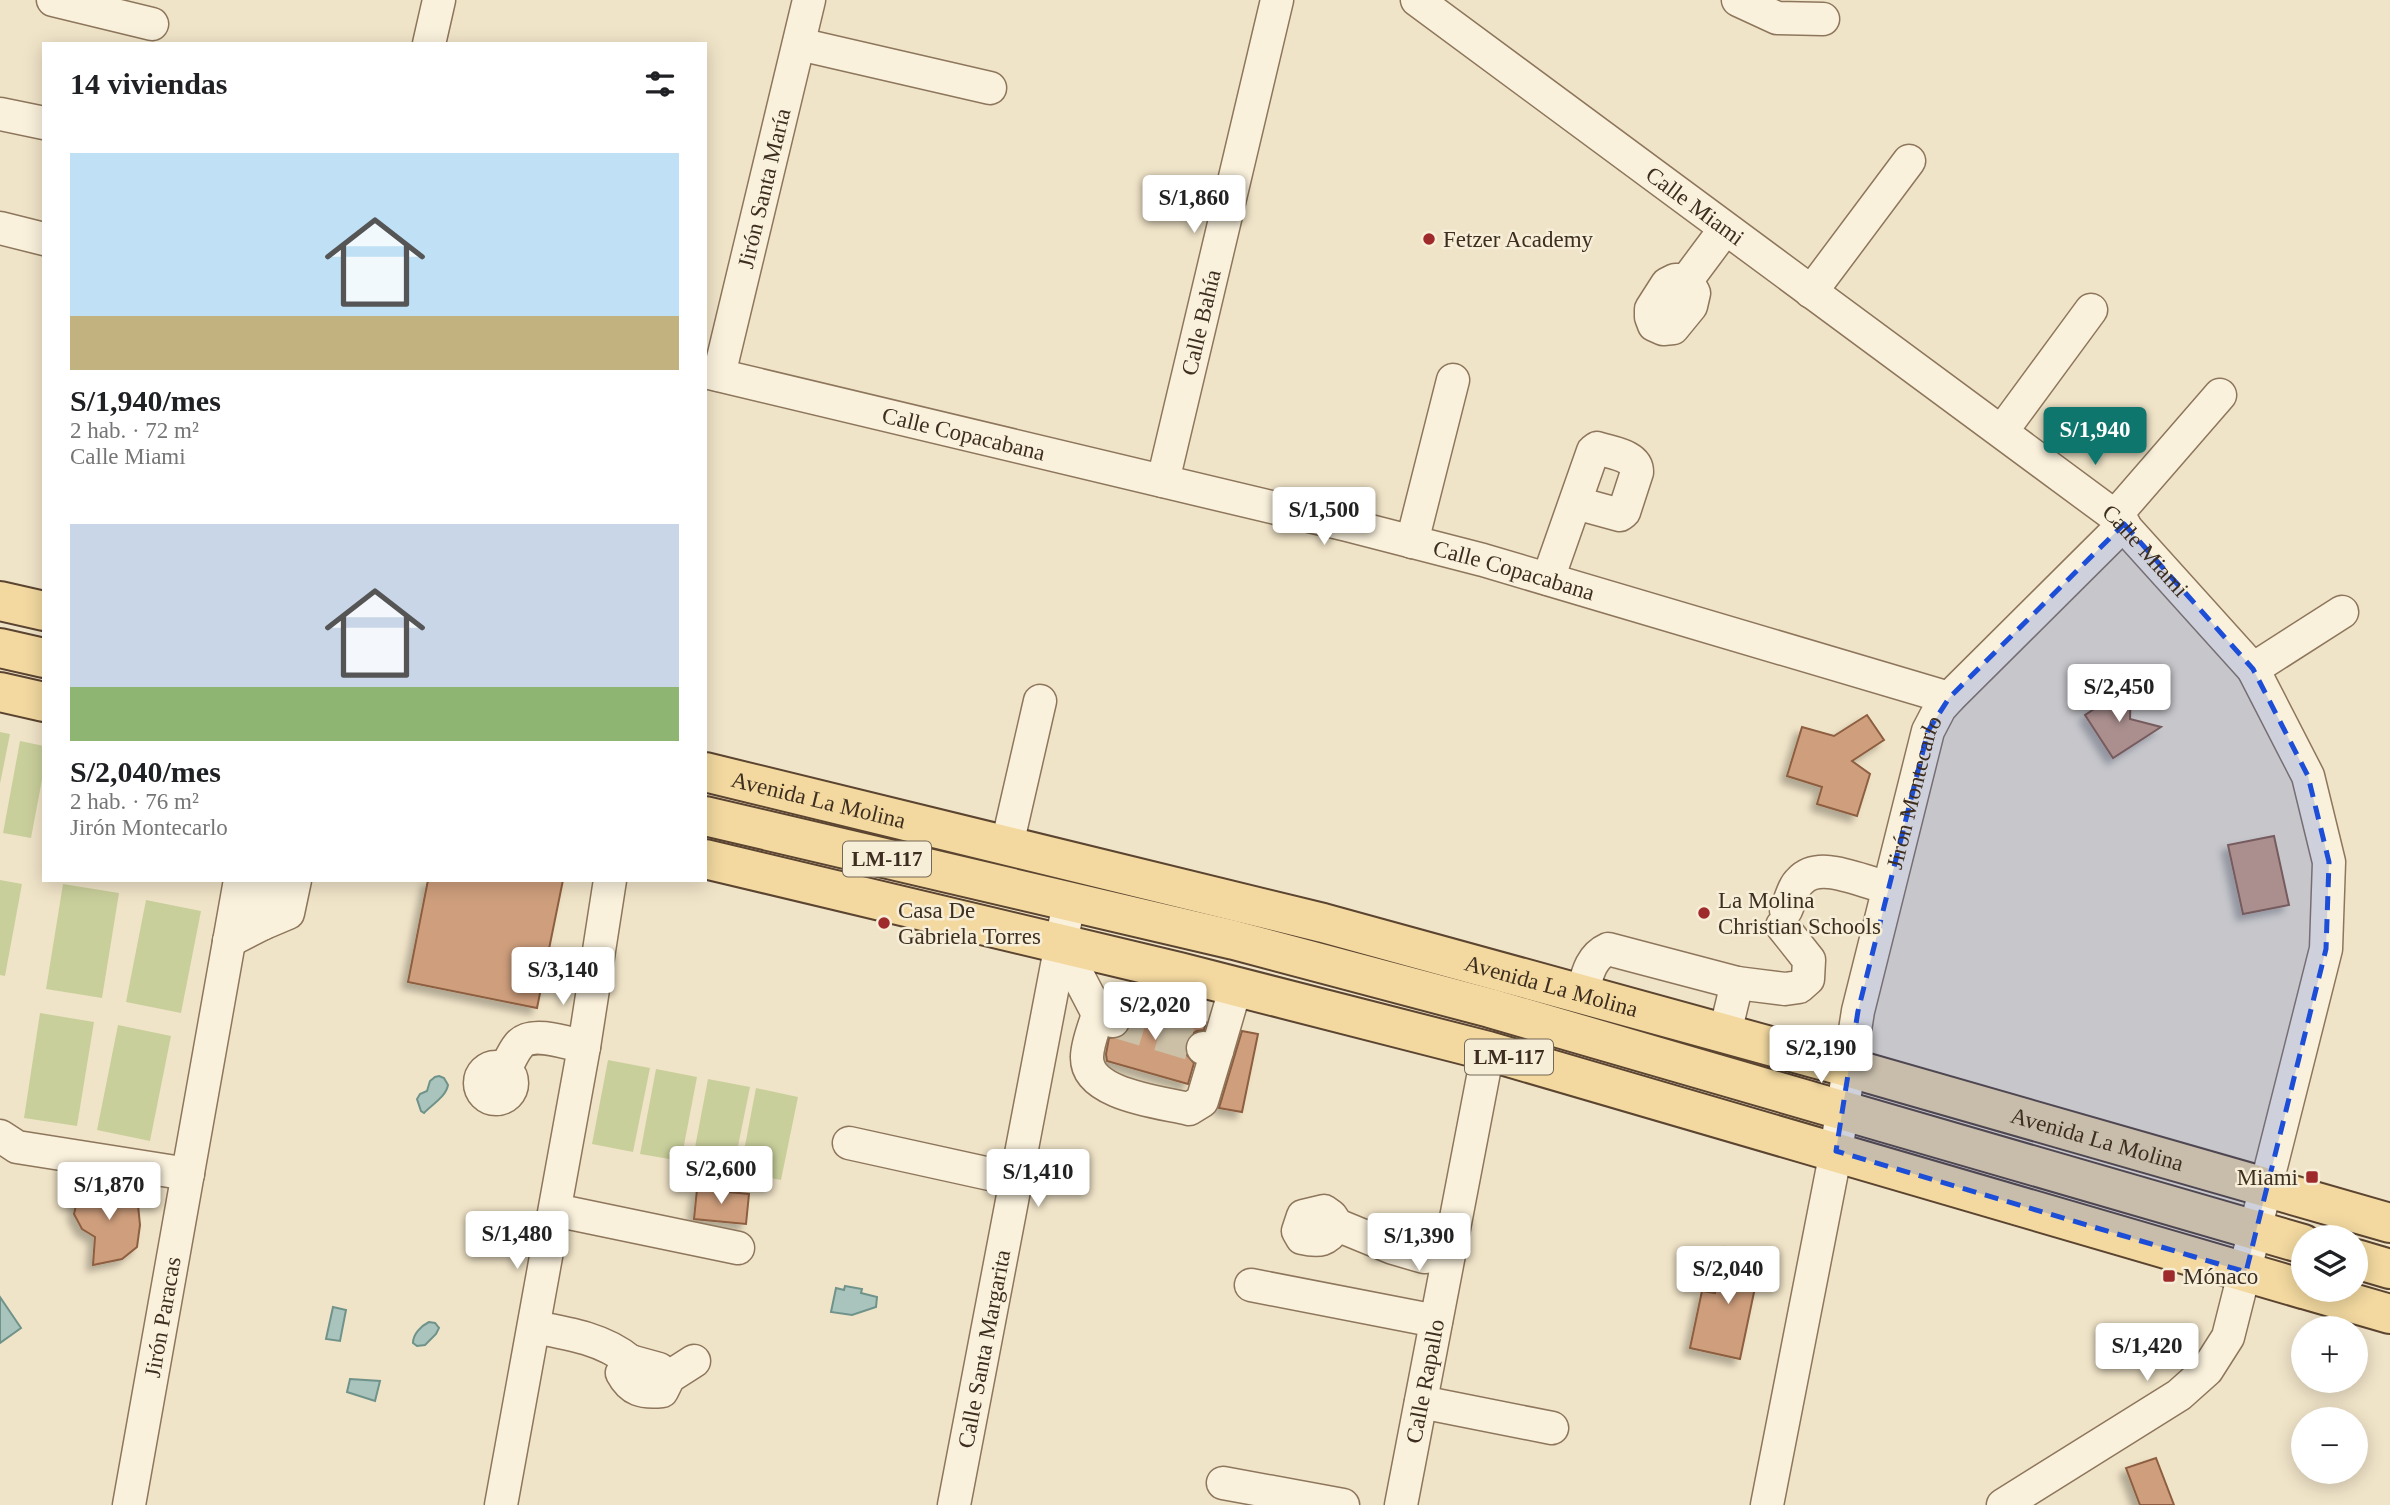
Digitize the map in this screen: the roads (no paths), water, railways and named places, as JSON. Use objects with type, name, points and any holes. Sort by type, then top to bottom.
[{"type":"main road","points":[[0,648],[42,658]]},
{"type":"main road","points":[[0,692],[42,702]]},
{"type":"main road","name":"Avenida La Molina","points":[[707,772],[1323,923],[1850,1068],[2390,1223]]},
{"type":"main road","name":"Avenida La Molina","points":[[707,817],[1234,940],[1476,1004],[2291,1240]]},
{"type":"main road","name":"LM-117","points":[[707,859],[1061,943],[1488,1051],[2291,1285]]},
{"type":"main road","points":[[2368,1263],[2390,1269]]},
{"type":"main road","name":"LM-117","points":[[2349,1302],[2390,1314]]},
{"type":"street","points":[[53,0],[152,24]]},
{"type":"street","points":[[429,42],[439,0]]},
{"type":"street","name":"Jirón Santa María","points":[[712,374],[809,0]]},
{"type":"street","name":"Calle Bahía","points":[[1163,481],[1277,0]]},
{"type":"street","name":"Calle Miami","points":[[1417,0],[2120,520],[2253,669],[2308,776],[2329,862],[2326,949],[2228,1337],[2219,1354],[2194,1383],[2003,1505]]},
{"type":"street","points":[[1738,0],[1777,18],[1823,19]]},
{"type":"street","points":[[799,44],[990,88]]},
{"type":"street","points":[[0,114],[42,123]]},
{"type":"street","points":[[1811,292],[1909,161]]},
{"type":"street","points":[[0,228],[42,238]]},
{"type":"street","points":[[1687,280],[1725,229]]},
{"type":"street","points":[[2002,431],[2091,310]]},
{"type":"street","name":"Calle Copacabana","points":[[712,374],[1412,542],[1548,579],[1949,698]]},
{"type":"street","points":[[1412,542],[1453,380]]},
{"type":"street","name":"Jirón Montecarlo","points":[[1767,1505],[1836,1152],[1858,1011],[1927,731],[1949,698],[2120,520],[2220,395]]},
{"type":"street","points":[[1548,579],[1576,503]]},
{"type":"street","points":[[2253,669],[2342,612]]},
{"type":"street","points":[[1007,845],[1040,701]]},
{"type":"street","points":[[1582,994],[1588,971],[1597,953],[1608,949],[1737,983],[1784,989],[1799,987],[1808,979],[1809,960],[1784,918],[1799,881],[1817,871],[1831,871],[1888,887]]},
{"type":"street","name":"Jirón Paracas","points":[[129,1505],[240,882]]},
{"type":"street","points":[[262,924],[272,882]]},
{"type":"street","points":[[229,941],[288,913],[295,882]]},
{"type":"street","points":[[502,1505],[584,1047],[610,882]]},
{"type":"street","name":"Calle Santa Margarita","points":[[954,1505],[1069,902]]},
{"type":"street","points":[[1061,943],[1105,1018],[1086,1059],[1093,1075],[1105,1087],[1126,1094],[1189,1109],[1202,1101],[1210,1050],[1236,986]]},
{"type":"street","points":[[1725,1033],[1737,983]]},
{"type":"street","points":[[505,1070],[520,1043],[530,1037],[584,1047]]},
{"type":"street","name":"Calle Rapallo","points":[[1401,1505],[1488,1051]]},
{"type":"street","points":[[0,1136],[17,1146],[188,1174]]},
{"type":"street","points":[[849,1143],[1017,1180]]},
{"type":"street","points":[[555,1210],[737,1248]]},
{"type":"street","points":[[1337,1225],[1392,1248],[1424,1257],[1449,1254]]},
{"type":"street","points":[[1251,1285],[1436,1321]]},
{"type":"street","points":[[534,1327],[619,1351],[630,1361],[622,1373],[628,1384],[647,1392],[662,1391],[682,1369]]},
{"type":"street","points":[[1421,1402],[1552,1428]]},
{"type":"street","points":[[1223,1483],[1343,1505]]},
{"type":"water","points":[[439,1076],[444,1078],[447,1089],[424,1113],[417,1099],[427,1091],[430,1081]]},
{"type":"water","points":[[845,1286],[862,1289],[861,1293],[877,1297],[876,1307],[852,1315],[831,1312],[836,1288],[844,1290]]},
{"type":"water","points":[[0,1297],[21,1328],[0,1343]]},
{"type":"water","points":[[333,1307],[346,1310],[340,1341],[326,1339]]},
{"type":"water","points":[[429,1322],[435,1323],[439,1328],[436,1334],[425,1345],[417,1346],[413,1343],[414,1336]]},
{"type":"water","points":[[350,1379],[380,1381],[375,1401],[347,1392]]},
{"type":"tunnel","points":[[1113,1021],[1203,1048]]},
{"type":"place","name":"Fetzer Academy","points":[[1429,239]]},
{"type":"place","name":"La Molina Christian Schools","points":[[1704,913]]},
{"type":"place","name":"Casa De Gabriela Torres","points":[[884,923]]},
{"type":"place","name":"Miami","points":[[2312,1177]]},
{"type":"place","name":"Mónaco","points":[[2169,1276]]}]
